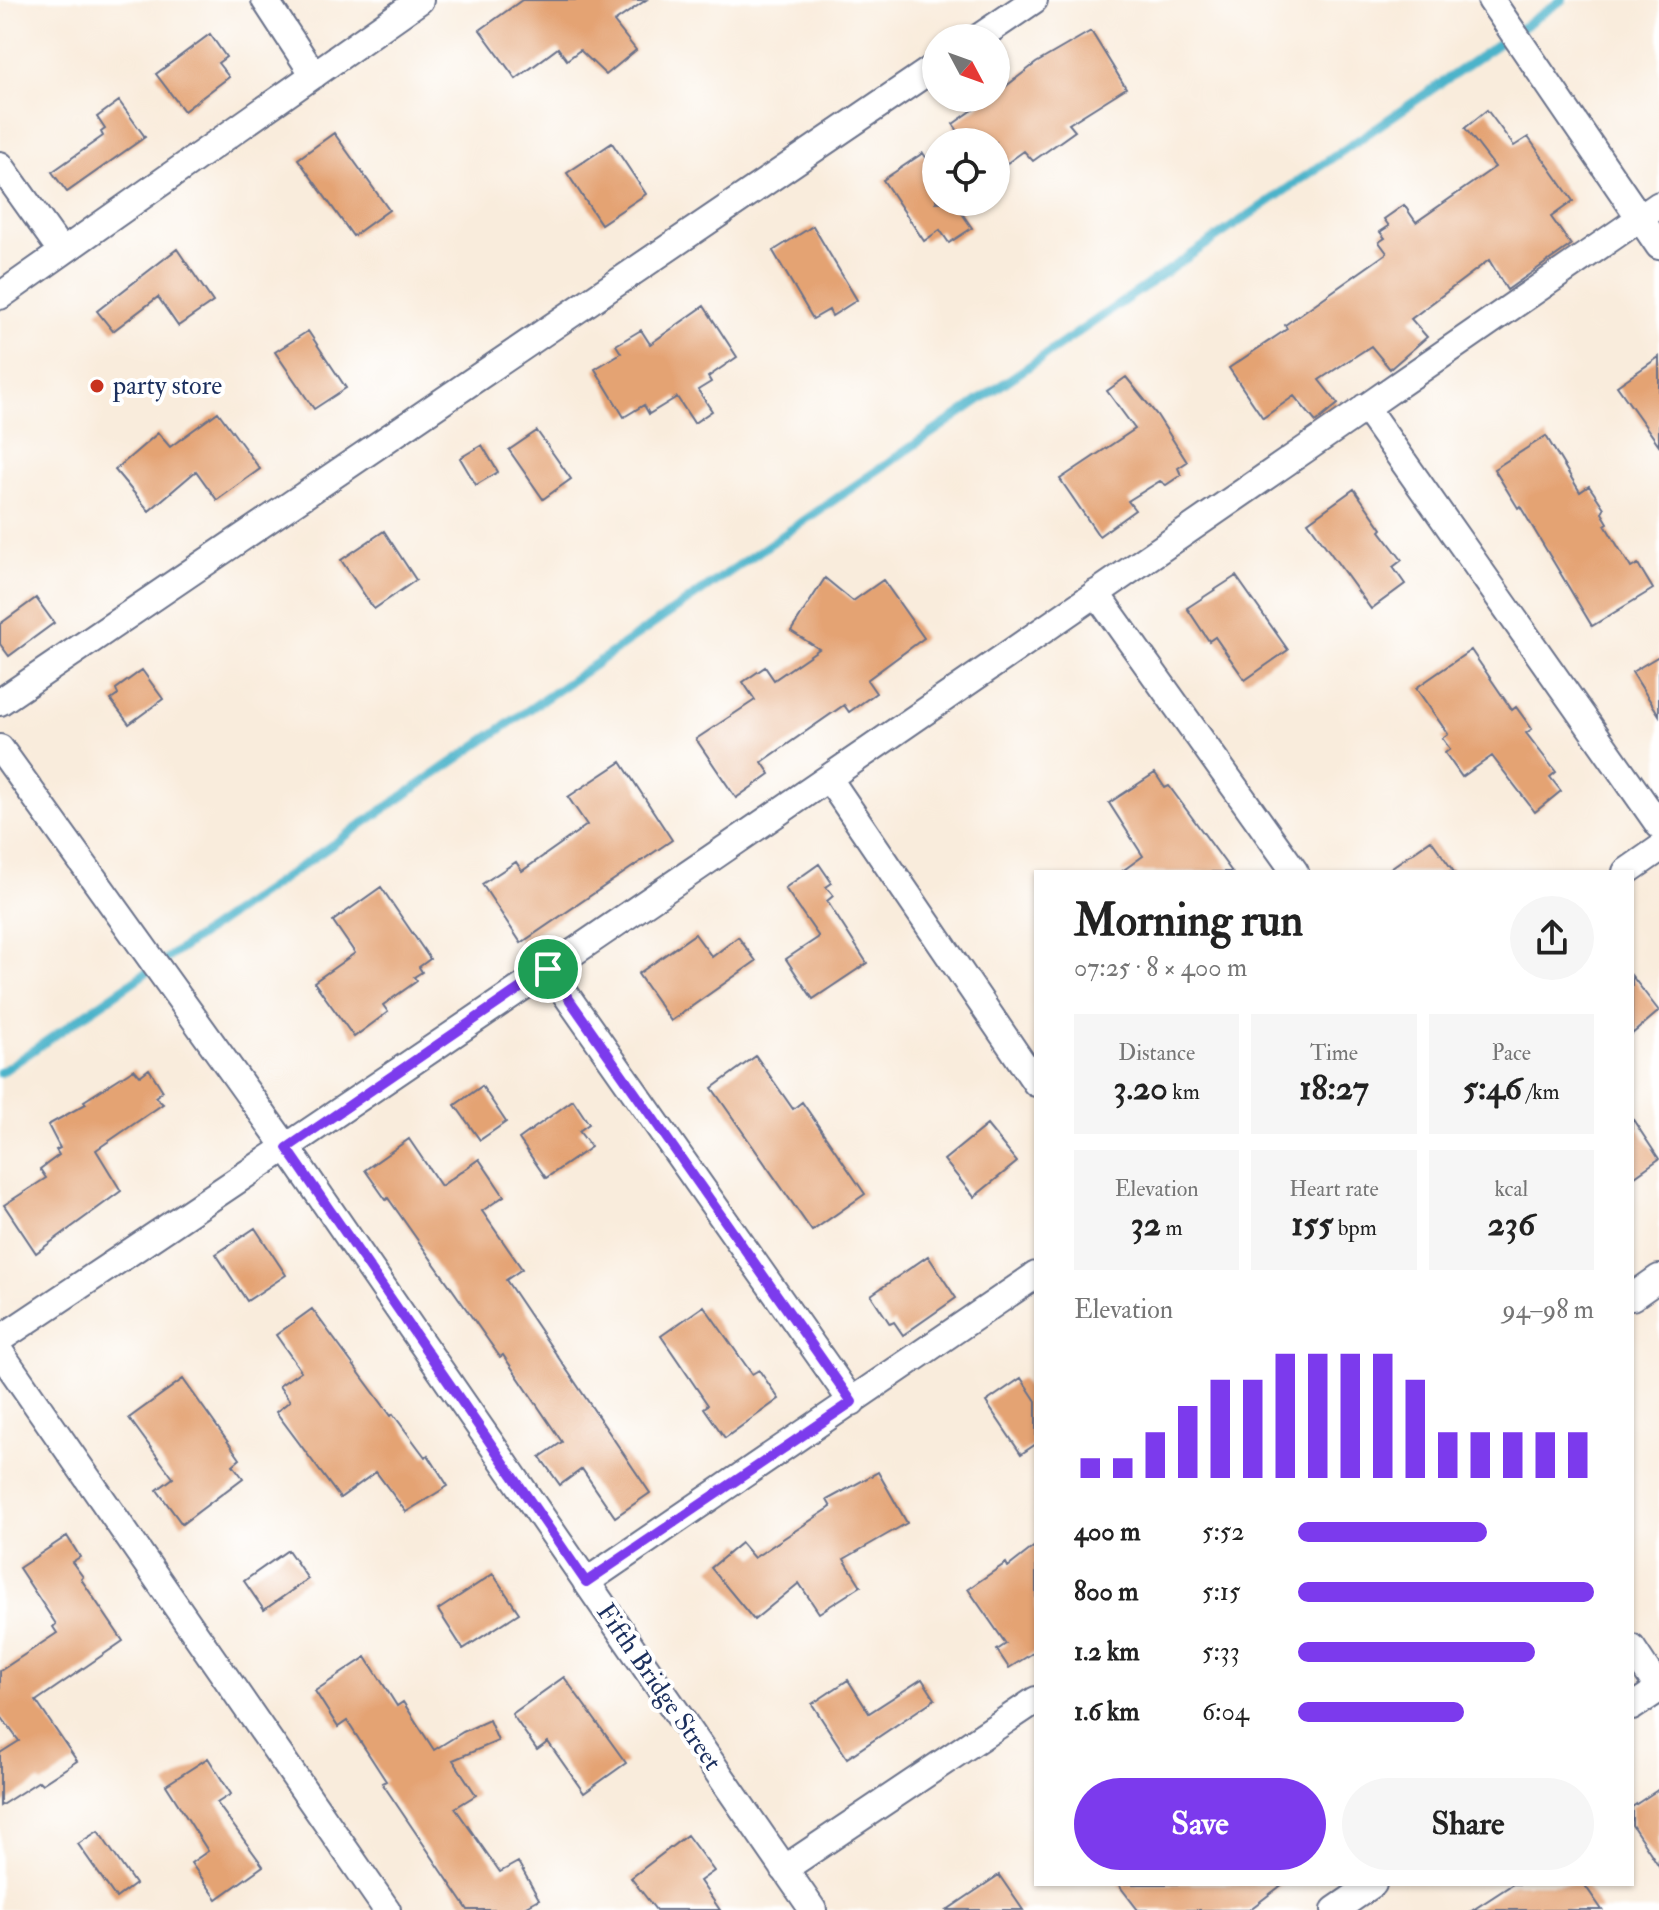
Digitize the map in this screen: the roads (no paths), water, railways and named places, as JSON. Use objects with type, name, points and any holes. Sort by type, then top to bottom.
[{"type":"street","points":[[265,0],[314,75]]},
{"type":"street","points":[[0,296],[420,0]]},
{"type":"street","points":[[999,24],[1034,0]]},
{"type":"street","points":[[1491,0],[1649,211],[1659,246]]},
{"type":"street","points":[[0,702],[922,76]]},
{"type":"street","points":[[0,165],[62,252]]},
{"type":"street","points":[[0,1339],[829,779],[1649,211]]},
{"type":"street","points":[[1365,407],[1659,825]]},
{"type":"street","points":[[1096,593],[1294,870]]},
{"type":"street","name":"Fifth Bridge Street","points":[[0,748],[287,1148],[813,1910]]},
{"type":"street","points":[[829,779],[1034,1080]]},
{"type":"street","points":[[1629,870],[1659,849]]},
{"type":"street","points":[[548,969],[852,1402]]},
{"type":"street","points":[[586,1582],[1034,1276]]},
{"type":"street","points":[[1634,1296],[1659,1278]]},
{"type":"street","points":[[0,1352],[387,1910]]},
{"type":"street","points":[[1634,1651],[1659,1689],[1634,1706]]},
{"type":"street","points":[[784,1869],[1034,1701]]},
{"type":"street","points":[[1335,1910],[1370,1886]]},
{"type":"waterway","points":[[0,1073],[1562,0]]},
{"type":"place","name":"party store","points":[[97,386]]}]
